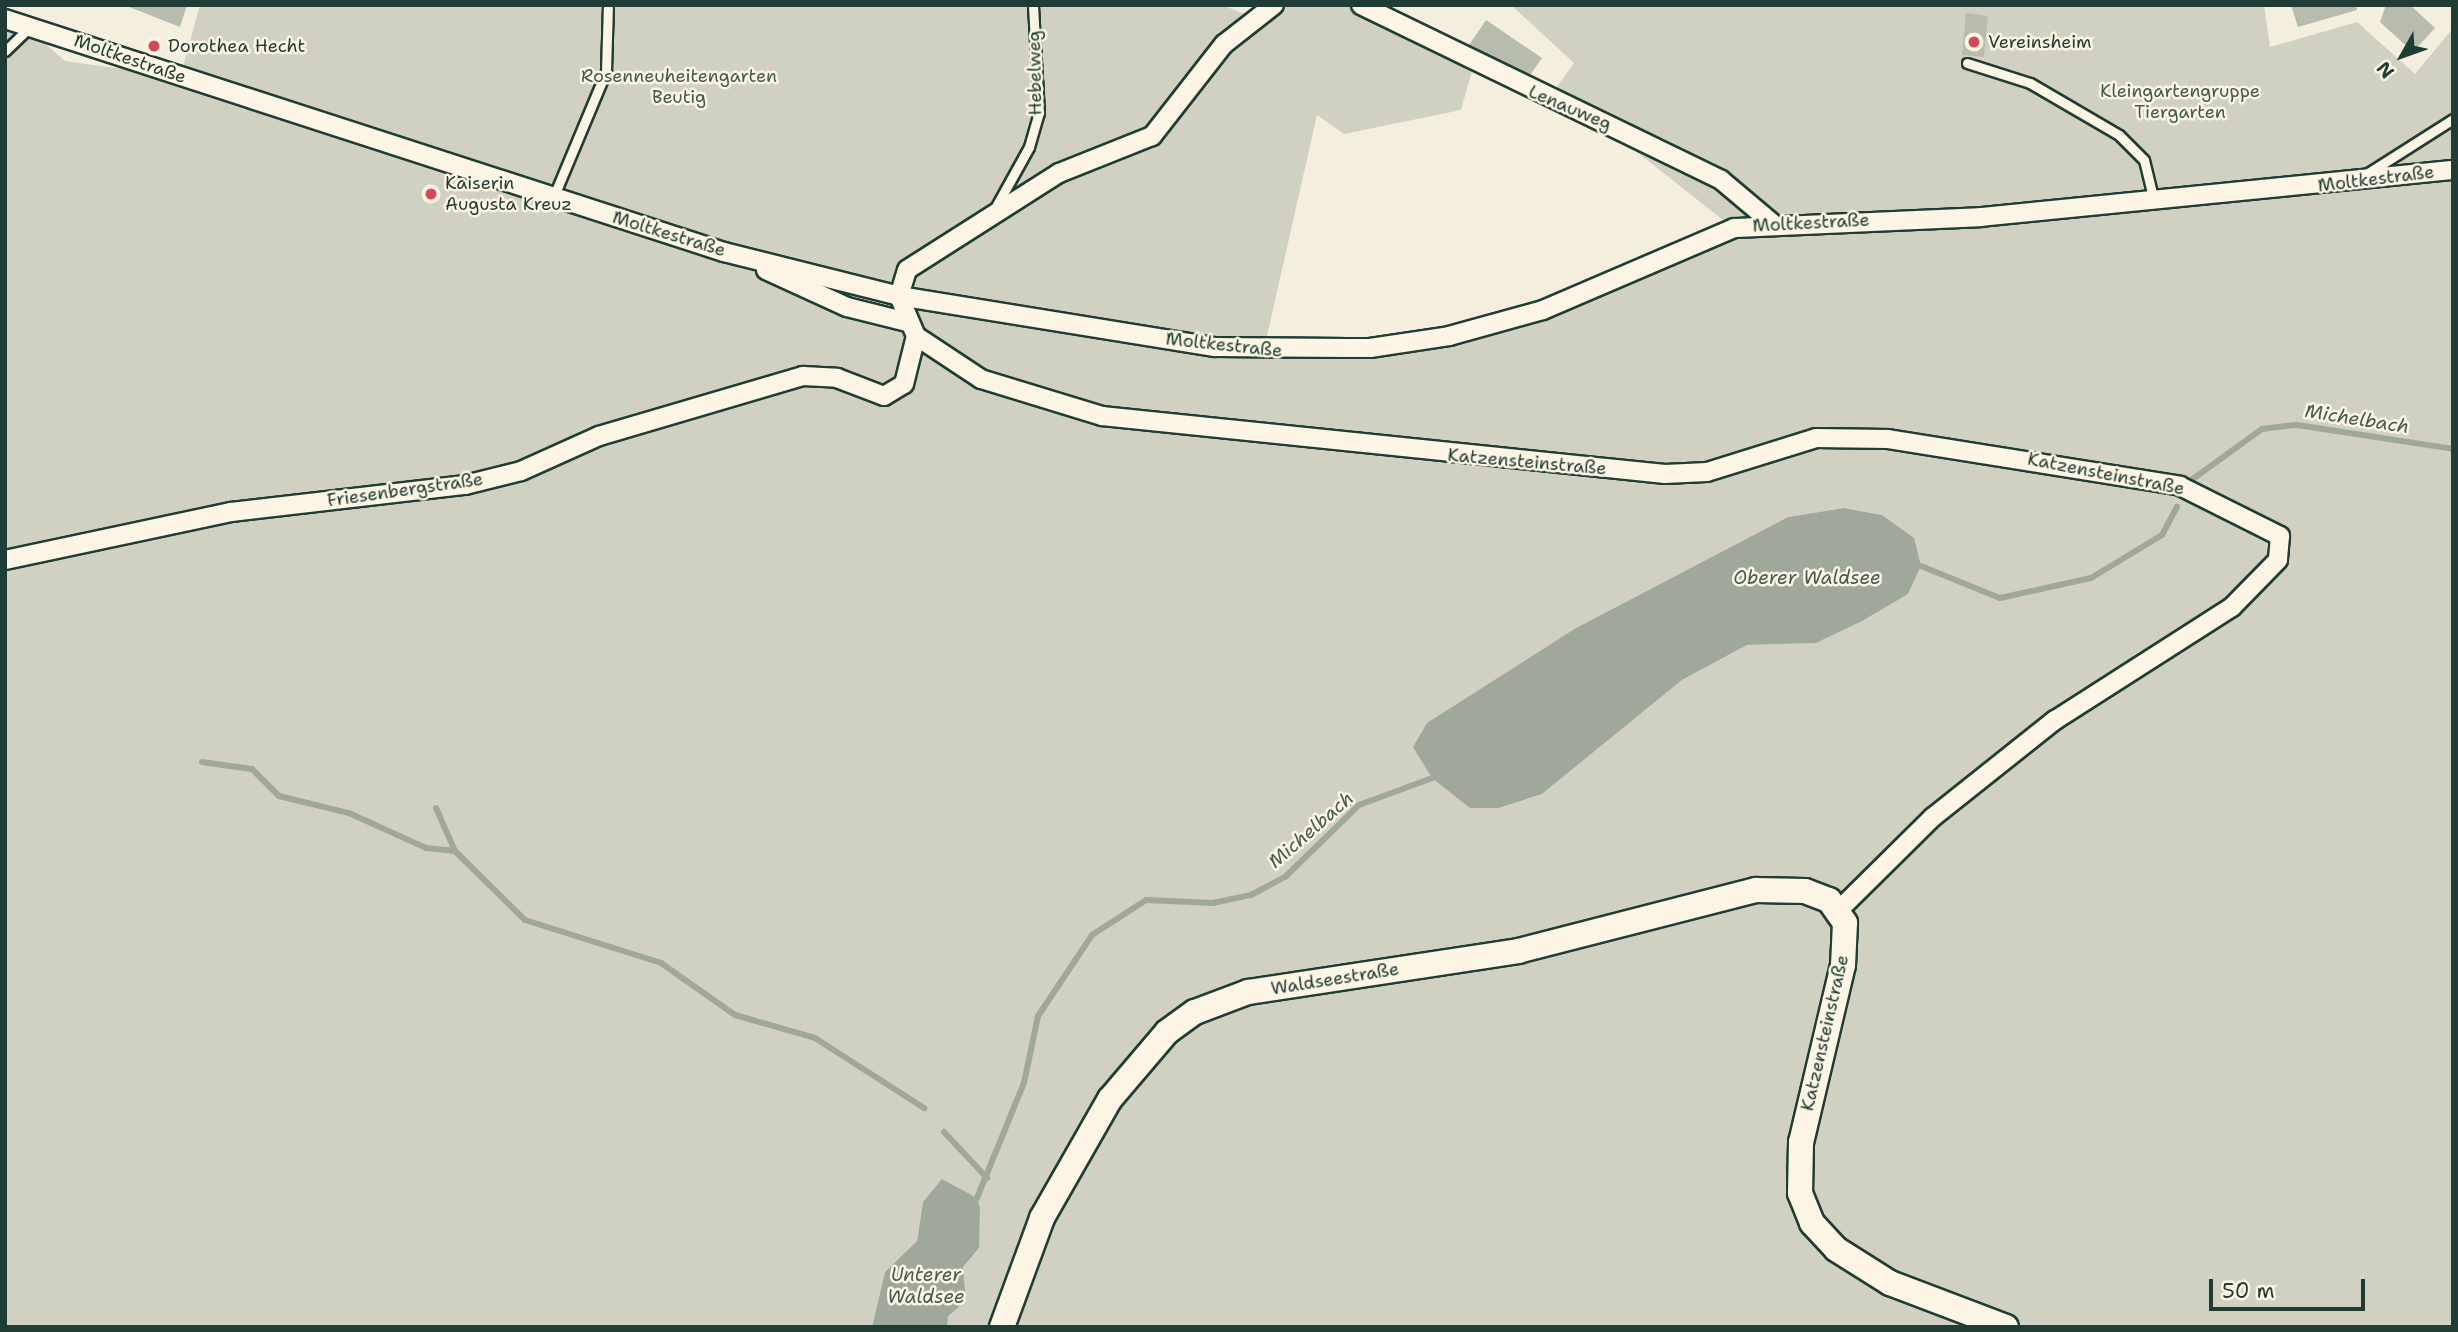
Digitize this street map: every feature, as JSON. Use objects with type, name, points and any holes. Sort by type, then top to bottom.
[{"type":"street","name":"Hebelweg","points":[[899,296],[907,270],[993,213],[1059,173],[1152,136],[1224,44],[1274,5]]},
{"type":"street","name":"Lenauweg","points":[[1361,5],[1721,180],[1772,223]]},
{"type":"street","name":"Moltkestraße","points":[[19,17],[552,198],[724,252],[899,296],[1215,347],[1370,348],[1506,323],[1734,228],[1772,223],[1981,217],[2155,202],[2453,170]]},
{"type":"street","name":"Katzensteinstraße","points":[[724,252],[847,307],[911,329],[981,379],[1102,416],[1665,474],[1707,472],[1816,438],[1888,439],[2180,486],[2280,537],[2278,560],[2232,607],[2055,720],[1933,817],[1840,909],[1843,965],[1801,1142],[1805,1208],[1836,1249],[1890,1283],[2006,1327]]},
{"type":"street","points":[[899,296],[911,329]]},
{"type":"street","name":"Friesenbergstraße","points":[[5,560],[231,512],[465,485],[522,471],[598,436],[803,376],[837,378],[884,396],[904,384],[911,329]]},
{"type":"street","name":"Waldseestraße","points":[[1002,1327],[1042,1218],[1110,1099],[1167,1032],[1195,1012],[1248,992],[1518,951],[1756,890],[1805,891],[1840,909]]},
{"type":"lane","points":[[552,198],[606,71],[608,5]]},
{"type":"lane","name":"Hebelweg","points":[[993,213],[1029,147],[1039,113],[1032,5]]},
{"type":"lane","points":[[5,51],[19,17]]},
{"type":"lane","points":[[1968,63],[2029,83],[2119,135],[2144,160],[2155,202]]},
{"type":"lane","points":[[2358,180],[2453,119]]},
{"type":"green space","points":[[200,5],[1222,5],[1252,17],[1274,5],[1361,5],[1475,60],[1461,110],[1344,134],[1317,115],[1264,349],[1297,352],[1506,323],[1733,228],[1589,114],[1549,98],[1574,63],[1511,5],[2264,5],[2270,47],[2357,22],[2415,74],[2453,28],[2453,1327],[947,1327],[947,1316],[966,1301],[963,1267],[979,1248],[923,1202],[917,1241],[885,1272],[872,1327],[5,1327],[5,19],[17,19],[65,61],[180,77]],"holes":[[[730,253],[898,296],[906,322]],[[1844,508],[1882,515],[1921,566],[1908,594],[1816,643],[1747,645],[1682,680],[1542,794],[1499,808],[1470,808],[1503,677],[1576,628],[1788,517]]]},
{"type":"water","name":"Oberer Waldsee","points":[[1844,508],[1882,515],[1914,538],[1921,566],[1908,594],[1862,621],[1816,643],[1747,645],[1682,680],[1542,794],[1499,808],[1470,808],[1432,778],[1413,747],[1427,723],[1576,628],[1788,517]]},
{"type":"water","name":"Unterer Waldsee","points":[[942,1179],[977,1198],[980,1208],[979,1248],[963,1267],[966,1301],[948,1316],[947,1327],[872,1327],[885,1272],[917,1241],[923,1202]]},
{"type":"building","points":[[124,5],[187,5],[180,27]]},
{"type":"building","points":[[2291,5],[2356,5],[2357,10],[2298,27]]},
{"type":"building","points":[[2386,5],[2410,5],[2435,28],[2413,52],[2380,22]]},
{"type":"building","name":"Vereinsheim","points":[[1966,13],[1988,16],[1984,57],[1962,55]]},
{"type":"building","points":[[1486,20],[1542,58],[1530,75],[1469,45]]},
{"type":"waterway","name":"Michelbach","points":[[2190,481],[2262,429],[2297,425],[2453,449]]},
{"type":"waterway","name":"Michelbach","points":[[1921,566],[2000,598],[2091,578],[2162,535],[2177,507]]},
{"type":"waterway","points":[[202,762],[252,769],[279,796],[349,813],[426,848],[455,851]]},
{"type":"waterway","name":"Michelbach","points":[[977,1198],[1024,1083],[1038,1016],[1092,935],[1146,900],[1213,903],[1251,895],[1286,876],[1359,805],[1432,778]]},
{"type":"waterway","points":[[436,808],[455,851],[525,920],[661,963],[735,1015],[815,1038],[924,1108]]},
{"type":"waterway","points":[[944,1132],[987,1178]]},
{"type":"place","name":"Vereinsheim","points":[[1974,42]]},
{"type":"place","name":"Dorothea Hecht","points":[[154,46]]},
{"type":"place","name":"Kaiserin Augusta Kreuz","points":[[431,194]]},
{"type":"park label","name":"Rosenneuheitengarten Beutig","points":[[679,87]]},
{"type":"park label","name":"Kleingartengruppe Tiergarten","points":[[2180,102]]}]
